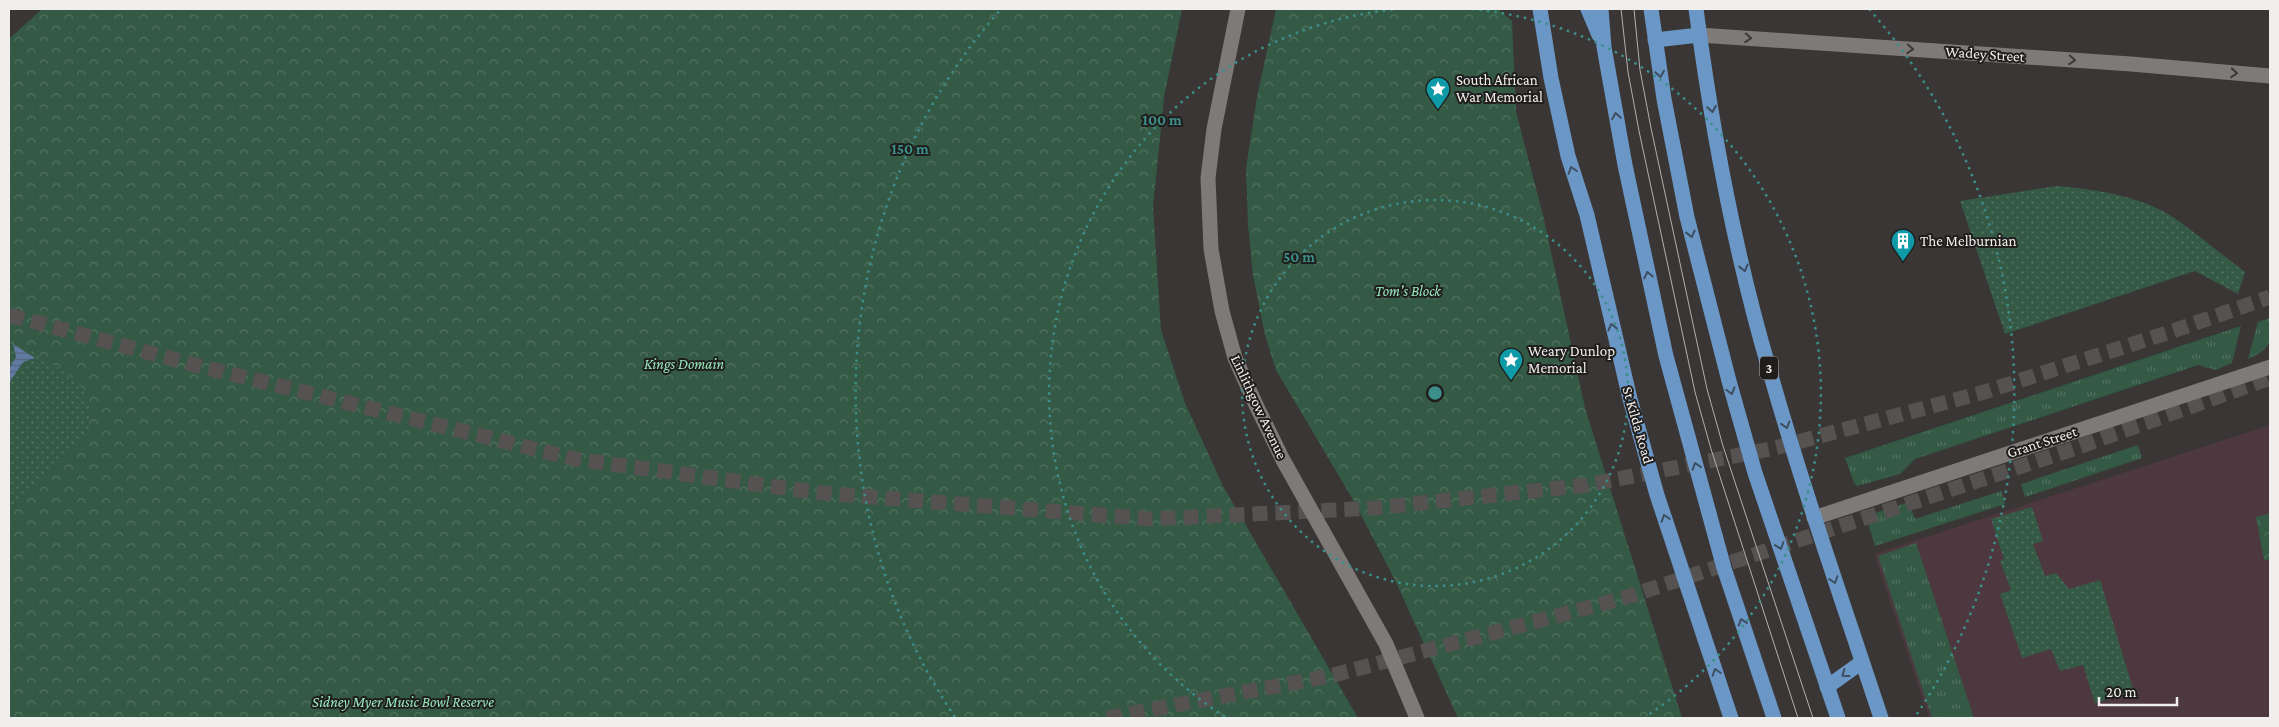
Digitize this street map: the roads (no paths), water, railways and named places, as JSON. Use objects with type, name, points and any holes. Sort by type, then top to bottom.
[{"type":"main road","name":"St Kilda Road","points":[[1540,9],[1551,78],[1568,156],[1587,215],[1630,399],[1657,495],[1731,718]]},
{"type":"main road","points":[[1588,9],[1604,47]]},
{"type":"main road","points":[[1602,9],[1604,47],[1624,165],[1666,356],[1724,568],[1774,718]]},
{"type":"main road","points":[[1651,9],[1668,123],[1687,218],[1728,381],[1754,473],[1838,718]]},
{"type":"main road","name":"3","points":[[1696,9],[1730,211],[1769,370],[1814,518],[1881,718]]},
{"type":"main road","points":[[1655,40],[1699,35]]},
{"type":"main road","points":[[1827,687],[1862,662]]},
{"type":"street","name":"Linlithgow Avenue","points":[[1238,9],[1214,128],[1208,178],[1211,249],[1222,311],[1235,358],[1256,405],[1283,460],[1386,644],[1417,718]]},
{"type":"street","name":"Wadey Street","points":[[1699,35],[2121,63],[2270,76]]},
{"type":"street","name":"Grant Street","points":[[1814,518],[2270,367]]},
{"type":"water","points":[[13,344],[35,358],[23,362],[9,383],[9,369],[16,357]]},
{"type":"tunnel","points":[[9,315],[195,365],[575,459],[821,493],[1152,519],[1375,508],[1587,485],[1775,448],[1981,393],[2167,333],[2270,297]]},
{"type":"tunnel","points":[[1107,718],[1330,676],[1624,598],[2073,449],[2270,378]]},
{"type":"tram line","points":[[1621,9],[1628,72],[1639,131],[1695,392],[1711,449],[1798,718]]},
{"type":"tram line","points":[[1634,9],[1640,70],[1651,128],[1707,389],[1723,446],[1813,718]]},
{"type":"place","name":"South African War Memorial","points":[[1438,110]]},
{"type":"place","name":"The Melburnian","points":[[1903,262]]},
{"type":"place","name":"Weary Dunlop Memorial","points":[[1511,381]]},
{"type":"park label","name":"Tom's Block","points":[[1408,291]]},
{"type":"park label","name":"Kings Domain","points":[[684,364]]},
{"type":"park label","name":"Sidney Myer Music Bowl Reserve","points":[[403,702]]}]
